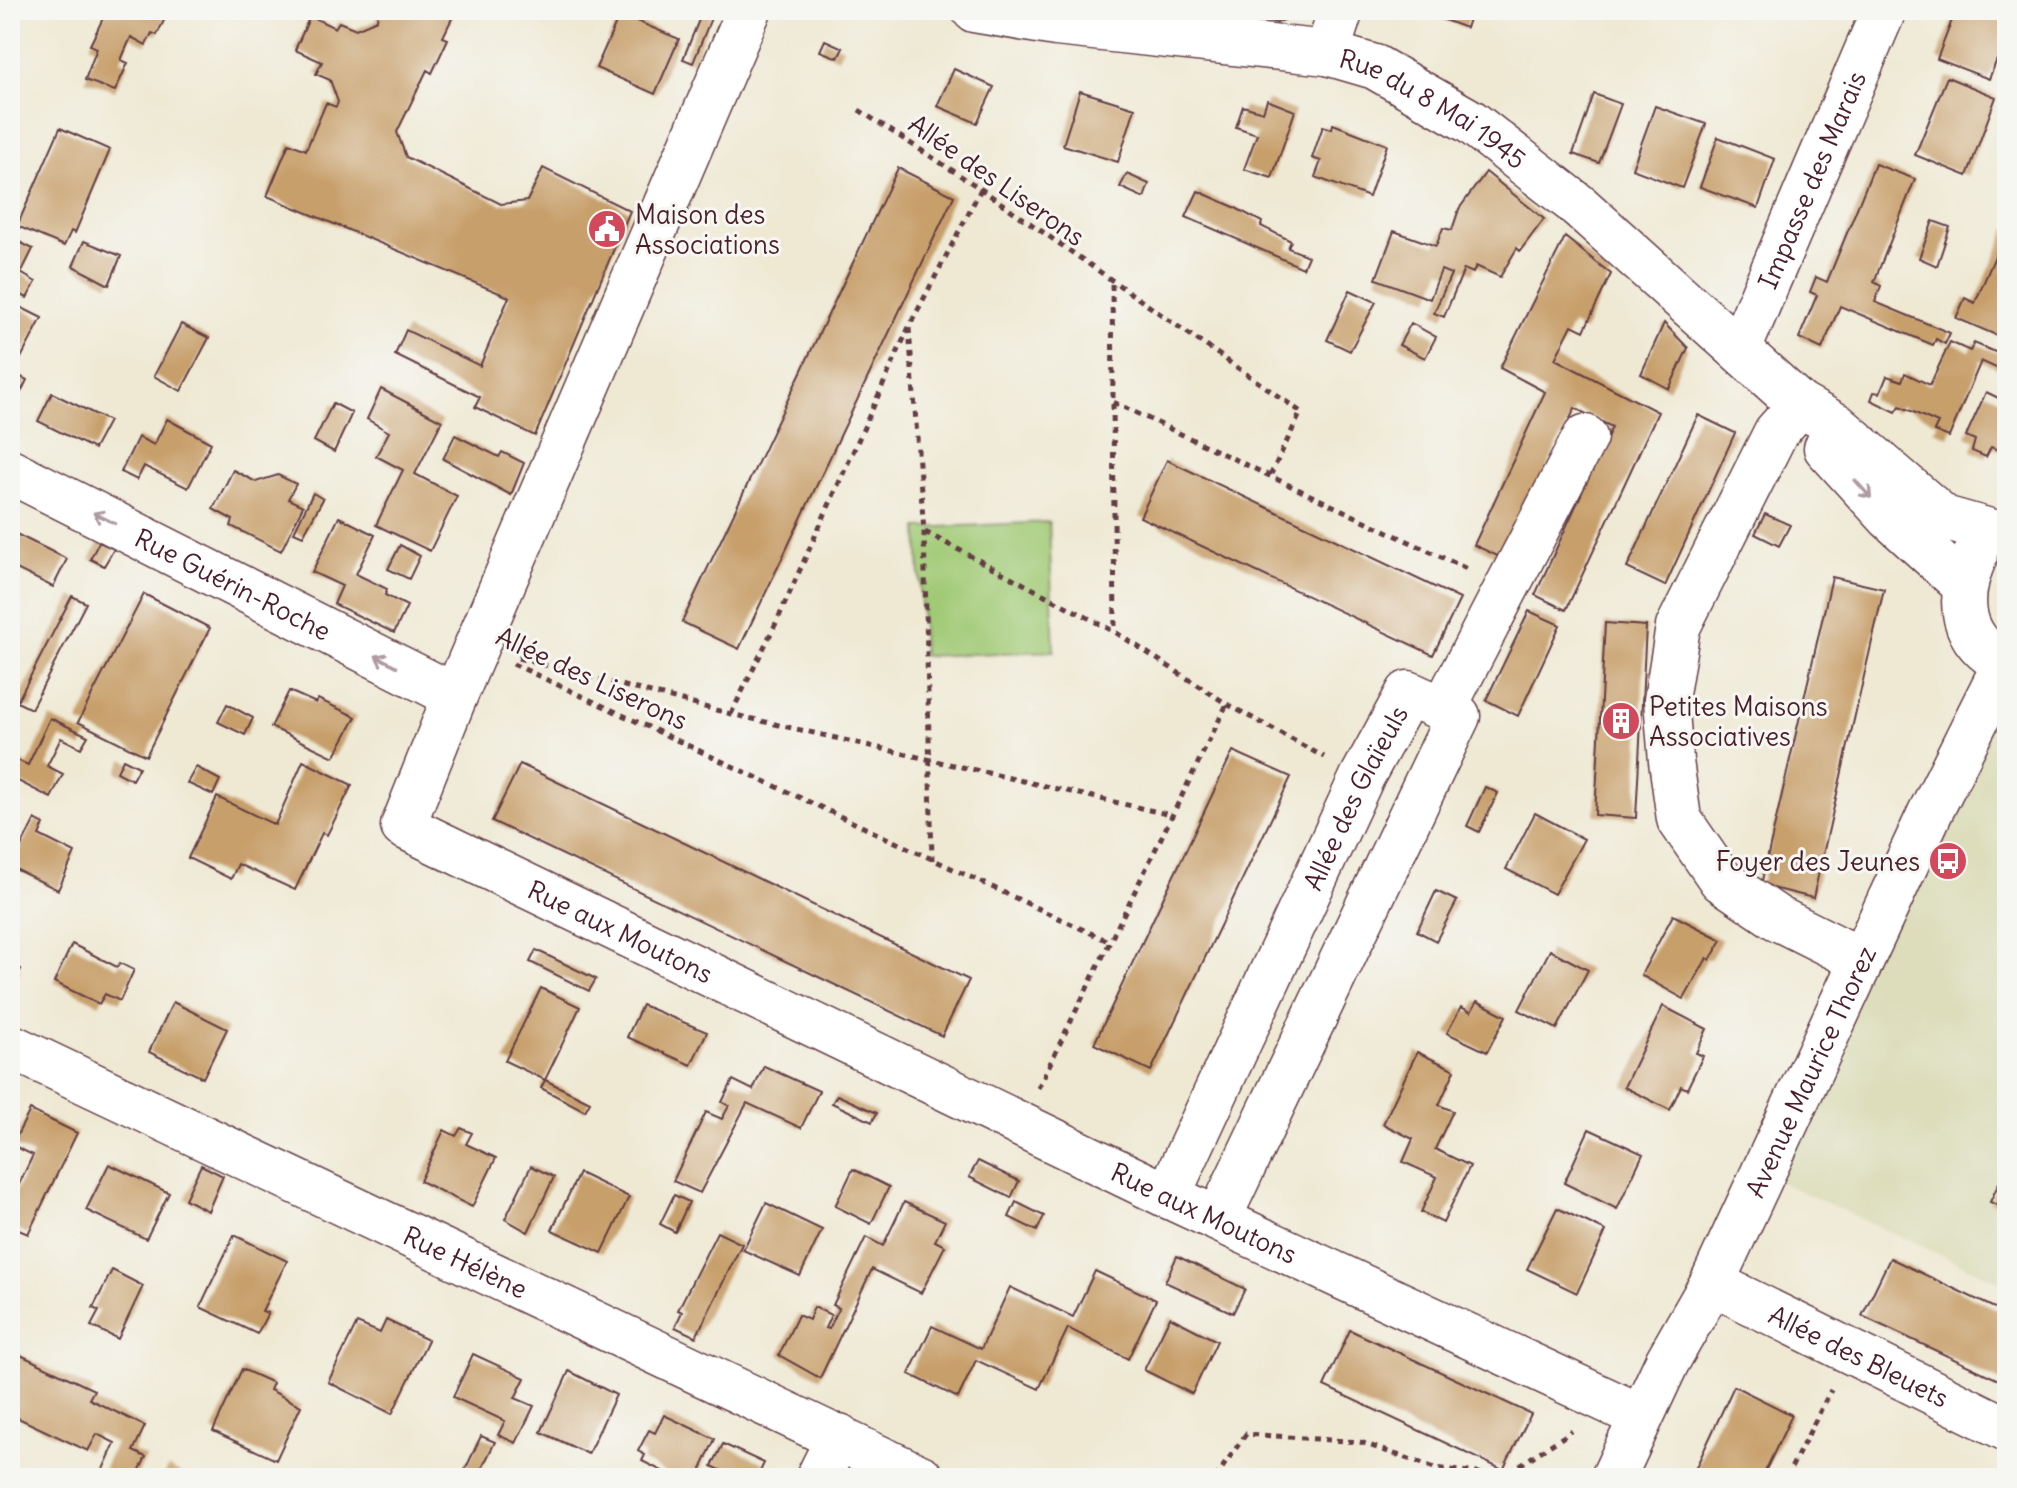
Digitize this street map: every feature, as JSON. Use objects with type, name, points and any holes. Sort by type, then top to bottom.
[{"type":"street","name":"Rue aux Moutons","points":[[749,10],[455,696],[403,826],[1168,1196],[1640,1416]]},
{"type":"street","name":"Rue du 8 Mai 1945","points":[[974,10],[1056,24],[1327,53],[1375,67],[1471,122],[1579,206],[1740,347],[1800,405],[1836,425],[1944,518],[2002,532]]},
{"type":"street","points":[[1327,53],[1341,10]]},
{"type":"street","name":"Impasse des Marais","points":[[1740,347],[1884,10]]},
{"type":"street","name":"Rue du 8 Mai 1945","points":[[1800,405],[1820,441],[1889,517],[1963,584]]},
{"type":"street","points":[[1800,405],[1776,432],[1678,627],[1666,700],[1671,761],[1679,819],[1721,880],[1777,918],[1861,960]]},
{"type":"street","points":[[1443,710],[1585,437]]},
{"type":"street","name":"Rue Guérin-Roche","points":[[10,471],[455,696]]},
{"type":"street","points":[[2002,532],[1978,550],[1963,584],[1963,609],[1972,633],[1988,653],[2006,664]]},
{"type":"street","name":"Avenue Maurice Thorez","points":[[1613,1478],[1640,1416],[1712,1283],[1861,960],[2006,664]]},
{"type":"street","name":"Allée des Glaïeuls","points":[[1168,1196],[1362,777],[1408,693],[1458,716],[1219,1218]]},
{"type":"street","name":"Rue Hélène","points":[[10,1046],[839,1436],[922,1478]]},
{"type":"street","name":"Allée des Bleuets","points":[[1712,1283],[2007,1429]]},
{"type":"street","points":[[818,1478],[839,1436]]},
{"type":"path","name":"Allée des Liserons","points":[[859,110],[981,189],[1112,284],[1301,412],[1271,474]]},
{"type":"path","points":[[731,714],[777,621],[909,327],[981,189]]},
{"type":"path","points":[[1112,284],[1115,632]]},
{"type":"path","points":[[909,327],[924,532],[932,758],[932,860]]},
{"type":"path","points":[[1113,402],[1271,474],[1506,588]]},
{"type":"path","points":[[924,532],[1115,632],[1227,704],[1362,777]]},
{"type":"path","name":"Allée des Liserons","points":[[477,647],[731,714],[1171,815]]},
{"type":"path","name":"Allée des Liserons","points":[[477,647],[1110,942]]},
{"type":"path","points":[[1018,1124],[1065,1040],[1227,704]]},
{"type":"path","points":[[1786,1478],[1850,1353]]},
{"type":"path","points":[[1215,1478],[1246,1434],[1360,1442],[1435,1468],[1503,1476],[1576,1428]]},
{"type":"shaded area","points":[[2007,663],[2007,1285],[1760,1173]]},
{"type":"green space","points":[[1049,522],[1054,651],[923,656],[918,528]]},
{"type":"building","points":[[107,10],[169,10],[157,35],[152,33],[146,45],[131,37],[121,60],[128,63],[115,91],[85,80],[97,48],[90,45]]},
{"type":"building","points":[[378,10],[456,10],[443,37],[448,39],[432,73],[427,70],[397,132],[406,157],[501,204],[527,201],[543,168],[630,211],[535,436],[475,407],[480,397],[395,355],[406,330],[480,366],[509,297],[267,196],[289,143],[306,150],[326,103],[336,107],[338,102],[330,80],[316,74],[322,62],[295,50],[310,16],[335,28],[339,22],[356,29],[377,20]]},
{"type":"building","points":[[703,10],[713,13],[693,63],[683,59]]},
{"type":"building","points":[[1223,10],[1307,10],[1277,23]]},
{"type":"building","points":[[1417,10],[1472,10],[1466,28]]},
{"type":"building","points":[[1956,10],[2007,11],[2007,35],[1989,79],[1937,59]]},
{"type":"building","points":[[620,14],[679,39],[655,94],[596,68]]},
{"type":"building","points":[[825,40],[843,48],[838,58],[820,51]]},
{"type":"building","points":[[954,69],[994,87],[977,123],[937,106]]},
{"type":"building","points":[[1947,77],[1996,97],[1967,176],[1915,155]]},
{"type":"building","points":[[1080,91],[1135,108],[1118,162],[1063,145]]},
{"type":"building","points":[[1594,94],[1621,104],[1599,163],[1573,154]]},
{"type":"building","points":[[1267,100],[1295,111],[1272,178],[1244,169],[1257,134],[1236,127],[1243,106],[1263,112]]},
{"type":"building","points":[[1655,106],[1706,124],[1682,188],[1632,169]]},
{"type":"building","points":[[1333,124],[1387,145],[1369,197],[1315,177],[1321,161],[1312,158],[1323,126],[1332,129]]},
{"type":"building","points":[[60,128],[110,150],[75,233],[71,231],[64,246],[17,226]]},
{"type":"building","points":[[1718,137],[1775,159],[1758,208],[1700,187]]},
{"type":"building","points":[[1875,164],[1915,179],[1874,282],[1881,286],[1875,302],[1950,333],[1945,344],[1936,339],[1933,345],[1840,306],[1822,349],[1799,338],[1817,295],[1810,292],[1816,277],[1827,282]]},
{"type":"building","points":[[898,168],[954,196],[739,649],[682,622]]},
{"type":"building","points":[[1486,172],[1544,219],[1520,251],[1517,248],[1500,277],[1476,266],[1473,273],[1464,269],[1444,317],[1434,313],[1451,274],[1441,270],[1430,299],[1376,279],[1394,231],[1436,246],[1443,228],[1452,230],[1459,209]]},
{"type":"building","points":[[1127,174],[1149,184],[1144,198],[1120,187]]},
{"type":"building","points":[[1198,191],[1262,222],[1261,226],[1291,241],[1288,248],[1308,256],[1303,268],[1186,217]]},
{"type":"building","points":[[1933,221],[1950,227],[1937,266],[1919,258]]},
{"type":"building","points":[[2007,228],[2007,328],[2003,338],[1956,318],[1965,298],[1975,303]]},
{"type":"building","points":[[10,237],[33,249],[21,273],[36,282],[27,298],[10,289]]},
{"type":"building","points":[[1565,237],[1611,274],[1584,331],[1572,325],[1555,359],[1658,412],[1566,610],[1535,595],[1612,427],[1575,408],[1504,559],[1474,545],[1545,392],[1500,368]]},
{"type":"building","points":[[84,241],[121,256],[109,285],[73,266]]},
{"type":"building","points":[[1350,290],[1376,302],[1350,351],[1327,340]]},
{"type":"building","points":[[10,302],[42,318],[13,373],[27,380],[17,400],[10,396]]},
{"type":"building","points":[[1411,323],[1436,337],[1425,358],[1399,345]]},
{"type":"building","points":[[1664,323],[1688,348],[1669,389],[1641,374]]},
{"type":"building","points":[[181,324],[209,338],[181,391],[154,376]]},
{"type":"building","points":[[1950,342],[1970,351],[1974,343],[2007,357],[2007,373],[1981,361],[1949,437],[1934,431],[1938,423],[1900,406],[1896,412],[1871,400],[1874,392],[1880,393],[1887,376],[1902,381],[1905,373],[1930,385]]},
{"type":"building","points":[[381,389],[442,421],[415,474],[457,496],[430,551],[376,525],[403,470],[376,456],[389,432],[367,419]]},
{"type":"building","points":[[1986,392],[2007,402],[2007,454],[1991,447],[1986,457],[1972,451],[1975,440],[1966,436]]},
{"type":"building","points":[[52,393],[109,421],[94,449],[38,421]]},
{"type":"building","points":[[333,403],[352,413],[334,452],[314,441]]},
{"type":"building","points":[[1698,415],[1735,433],[1665,586],[1627,568]]},
{"type":"building","points":[[167,419],[211,443],[188,488],[144,466],[137,480],[121,472],[138,437],[154,445]]},
{"type":"building","points":[[455,435],[499,457],[502,452],[524,463],[511,495],[443,459]]},
{"type":"building","points":[[1167,460],[1460,599],[1433,655],[1140,517]]},
{"type":"building","points":[[233,470],[256,482],[278,475],[296,484],[288,499],[303,506],[281,551],[231,526],[233,520],[213,509]]},
{"type":"building","points":[[313,493],[323,499],[303,536],[294,532]]},
{"type":"building","points":[[1765,514],[1790,525],[1779,546],[1755,534]]},
{"type":"building","points":[[339,517],[375,535],[356,574],[387,589],[385,595],[407,606],[394,633],[334,604],[342,586],[312,572]]},
{"type":"building","points":[[10,531],[67,559],[53,587],[10,566]]},
{"type":"building","points":[[99,542],[114,549],[104,566],[90,559]]},
{"type":"building","points":[[400,545],[420,556],[409,579],[388,569]]},
{"type":"building","points":[[1832,577],[1884,589],[1813,898],[1761,885]]},
{"type":"building","points":[[144,594],[210,628],[146,756],[78,722]]},
{"type":"building","points":[[72,596],[86,603],[31,709],[17,702]]},
{"type":"building","points":[[1529,611],[1560,625],[1518,716],[1486,700]]},
{"type":"building","name":"Petites Maisons Associatives","points":[[1605,623],[1646,626],[1636,818],[1595,815]]},
{"type":"building","points":[[289,691],[316,703],[318,699],[356,717],[334,757],[271,727]]},
{"type":"building","points":[[227,704],[253,718],[245,735],[218,722]]},
{"type":"building","points":[[50,718],[88,736],[81,748],[61,738],[47,766],[63,774],[51,798],[10,777],[10,757],[28,765]]},
{"type":"building","points":[[1233,751],[1291,777],[1151,1071],[1094,1044]]},
{"type":"building","points":[[123,759],[139,767],[132,780],[117,772]]},
{"type":"building","points":[[303,761],[352,785],[327,835],[322,833],[295,890],[238,864],[231,879],[188,858],[217,797],[275,825]]},
{"type":"building","points":[[520,764],[969,980],[942,1036],[492,821]]},
{"type":"building","points":[[196,767],[220,780],[213,795],[187,783]]},
{"type":"building","points":[[1485,787],[1498,793],[1479,832],[1467,826]]},
{"type":"building","points":[[1535,813],[1584,839],[1554,894],[1506,869]]},
{"type":"building","points":[[35,819],[44,824],[39,835],[75,853],[58,890],[11,867]]},
{"type":"building","points":[[1436,891],[1457,901],[1436,941],[1417,931]]},
{"type":"building","points":[[1673,915],[1722,940],[1710,960],[1707,958],[1684,999],[1641,975]]},
{"type":"building","points":[[72,944],[117,967],[120,963],[134,970],[120,1001],[105,994],[99,1004],[54,982]]},
{"type":"building","points":[[536,950],[596,979],[589,991],[530,962]]},
{"type":"building","points":[[1550,950],[1588,970],[1557,1029],[1519,1010]]},
{"type":"building","points":[[10,964],[21,969],[10,992]]},
{"type":"building","points":[[541,988],[580,1007],[545,1080],[505,1061]]},
{"type":"building","points":[[1477,1001],[1506,1016],[1487,1052],[1447,1033],[1461,1007],[1471,1012]]},
{"type":"building","points":[[173,1002],[227,1029],[203,1078],[149,1052]]},
{"type":"building","points":[[642,1005],[707,1032],[691,1065],[627,1037]]},
{"type":"building","points":[[1663,1006],[1707,1029],[1696,1053],[1703,1056],[1687,1089],[1681,1086],[1670,1110],[1624,1087]]},
{"type":"building","points":[[1417,1052],[1455,1070],[1439,1105],[1453,1111],[1435,1149],[1470,1166],[1443,1223],[1421,1212],[1437,1177],[1403,1162],[1413,1139],[1383,1124]]},
{"type":"building","points":[[764,1066],[819,1091],[801,1128],[747,1103],[700,1193],[673,1181],[706,1112],[722,1119],[729,1106],[722,1102],[733,1080],[753,1090]]},
{"type":"building","points":[[545,1080],[590,1102],[585,1111],[541,1088]]},
{"type":"building","points":[[837,1095],[877,1113],[872,1122],[832,1103]]},
{"type":"building","points":[[30,1110],[77,1133],[28,1234],[19,1230],[15,1239],[10,1236],[10,1203],[33,1155],[12,1145]]},
{"type":"building","points":[[461,1128],[472,1133],[466,1144],[496,1158],[472,1207],[420,1181],[444,1130],[456,1136]]},
{"type":"building","points":[[1589,1129],[1643,1154],[1617,1209],[1564,1183]]},
{"type":"building","points":[[978,1161],[1019,1181],[1011,1198],[969,1177]]},
{"type":"building","points":[[109,1164],[169,1193],[146,1239],[86,1210]]},
{"type":"building","points":[[201,1165],[223,1176],[208,1211],[185,1199]]},
{"type":"building","points":[[531,1166],[554,1177],[528,1232],[505,1219]]},
{"type":"building","points":[[2007,1166],[2007,1209],[1990,1202]]},
{"type":"building","points":[[853,1169],[889,1187],[871,1224],[835,1206]]},
{"type":"building","points":[[579,1173],[629,1197],[602,1253],[552,1230]]},
{"type":"building","points":[[674,1195],[689,1202],[675,1232],[660,1224]]},
{"type":"building","points":[[904,1202],[945,1221],[935,1241],[945,1246],[921,1293],[872,1269],[820,1378],[779,1355],[798,1315],[809,1320],[814,1307],[831,1315],[825,1328],[829,1329],[839,1308],[833,1305],[866,1237],[883,1246]]},
{"type":"building","points":[[1016,1202],[1044,1216],[1037,1231],[1009,1217]]},
{"type":"building","points":[[766,1203],[822,1230],[800,1276],[743,1250]]},
{"type":"building","points":[[1557,1208],[1606,1231],[1577,1293],[1527,1269]]},
{"type":"building","points":[[717,1232],[742,1244],[696,1337],[675,1327],[682,1312],[678,1310]]},
{"type":"building","points":[[234,1235],[287,1261],[262,1311],[268,1313],[257,1334],[200,1307]]},
{"type":"building","points":[[1177,1256],[1245,1289],[1233,1313],[1165,1282]]},
{"type":"building","points":[[1890,1258],[2007,1314],[2007,1384],[1862,1316]]},
{"type":"building","points":[[112,1270],[143,1286],[118,1339],[91,1326],[99,1311],[93,1308]]},
{"type":"building","points":[[1095,1271],[1156,1300],[1128,1359],[1068,1328],[1039,1389],[976,1360],[958,1398],[909,1374],[932,1326],[981,1349],[1010,1287],[1073,1317]]},
{"type":"building","points":[[1170,1317],[1217,1341],[1192,1394],[1144,1370]]},
{"type":"building","points":[[386,1320],[428,1340],[392,1414],[328,1382],[357,1323],[380,1333]]},
{"type":"building","points":[[1350,1330],[1531,1414],[1503,1470],[1324,1386]]},
{"type":"building","points":[[10,1350],[94,1390],[89,1399],[145,1426],[133,1451],[146,1457],[136,1478],[99,1478],[115,1443],[97,1434],[88,1451],[12,1415],[10,1419]]},
{"type":"building","points":[[473,1354],[525,1378],[515,1398],[534,1406],[516,1443],[498,1435],[505,1421],[453,1397]]},
{"type":"building","points":[[242,1369],[273,1383],[270,1390],[301,1406],[276,1460],[213,1431]]},
{"type":"building","points":[[569,1371],[616,1395],[588,1454],[541,1432]]},
{"type":"building","points":[[1734,1386],[1792,1415],[1762,1478],[1691,1478]]},
{"type":"building","points":[[664,1415],[715,1439],[697,1478],[676,1478],[642,1461],[645,1455],[638,1451],[649,1430],[655,1433]]},
{"type":"building","points":[[481,1436],[495,1442],[478,1476],[465,1470]]},
{"type":"building","points":[[723,1444],[764,1463],[757,1478],[736,1478],[712,1466]]},
{"type":"building","points":[[168,1467],[191,1478],[163,1478]]},
{"type":"place","name":"Maison des Associations","points":[[607,229]]},
{"type":"place","name":"Petites Maisons Associatives","points":[[1621,721]]},
{"type":"place","name":"Foyer des Jeunes","points":[[1948,861]]}]
